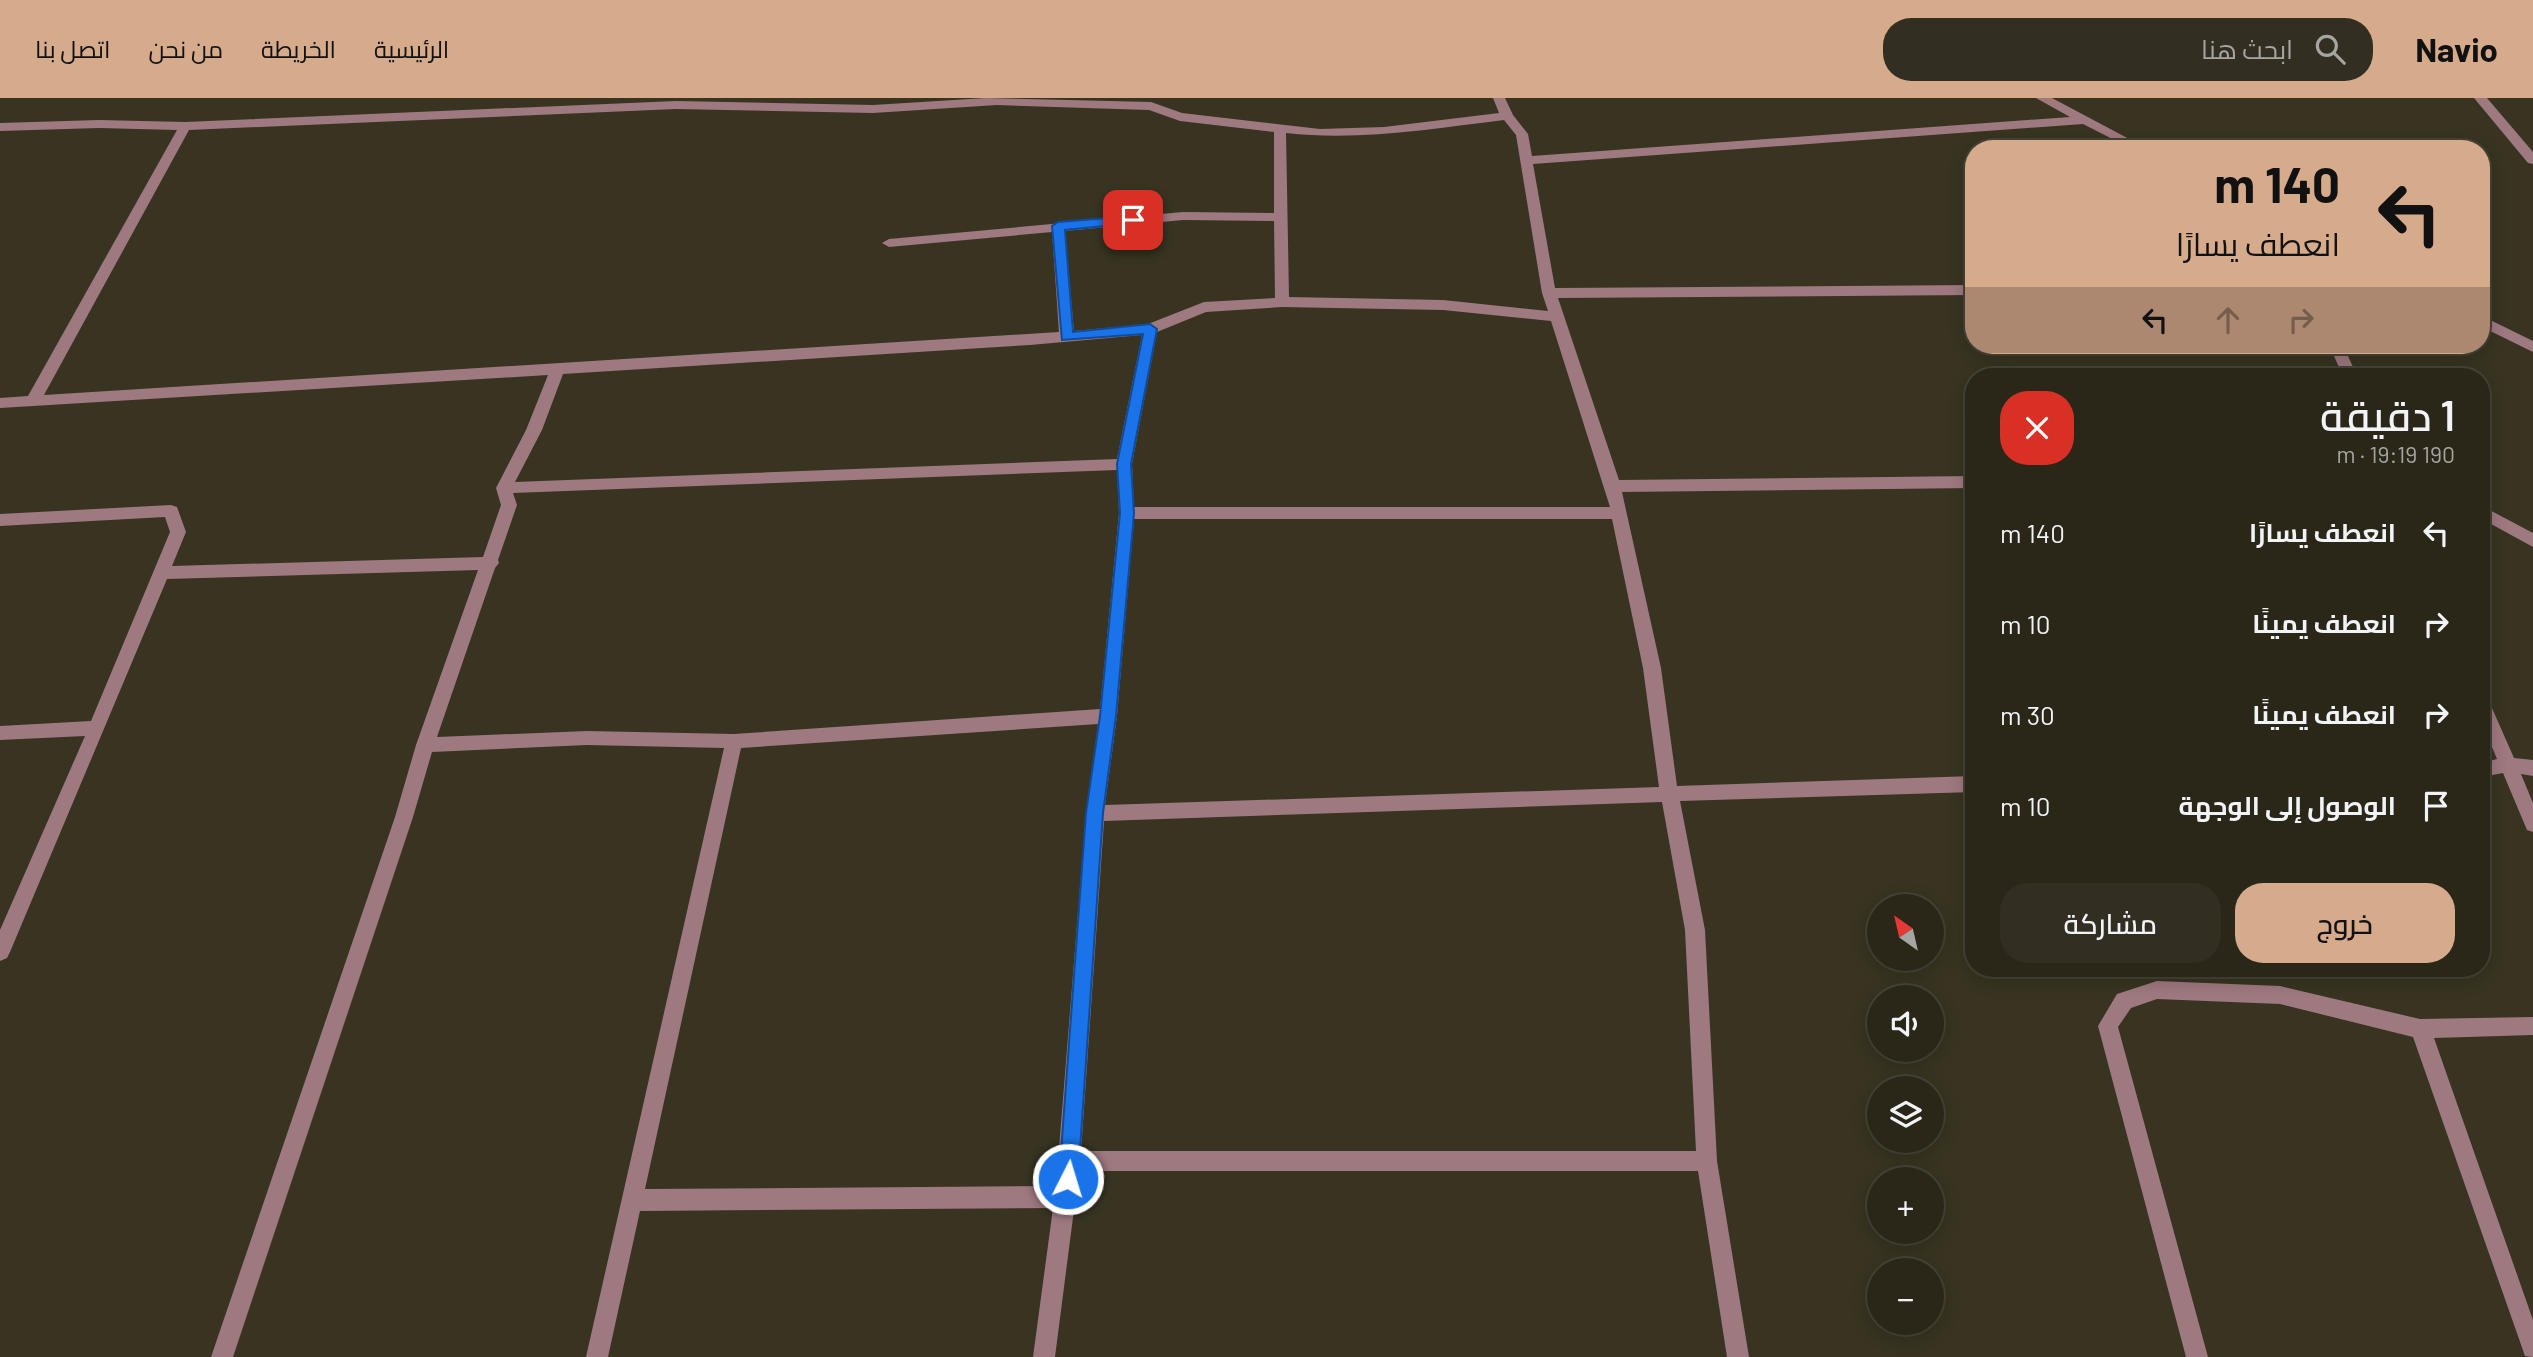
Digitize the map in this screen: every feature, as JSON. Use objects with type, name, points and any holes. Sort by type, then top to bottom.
[{"type":"street","points":[[1499,98],[1507,116],[1522,134],[1549,293],[1613,486],[1652,668],[1669,792],[1695,930],[1707,1161],[1738,1357]]},
{"type":"street","points":[[2042,98],[2125,140]]},
{"type":"street","points":[[2480,98],[2533,160]]},
{"type":"street","points":[[0,127],[99,124],[185,126],[676,104],[873,109],[997,101],[1149,102],[1180,117],[1320,133],[1384,131],[1507,116]]},
{"type":"street","points":[[1527,160],[2086,120]]},
{"type":"street","points":[[33,401],[185,126]]},
{"type":"street","points":[[1280,128],[1282,302]]},
{"type":"street","points":[[889,243],[1183,216],[1281,217]]},
{"type":"street","points":[[1058,226],[1067,337]]},
{"type":"street","points":[[1549,293],[1965,290]]},
{"type":"street","points":[[0,402],[1067,337],[1150,329],[1204,307],[1282,302],[1443,306],[1556,317]]},
{"type":"street","points":[[2490,325],[2533,347]]},
{"type":"street","points":[[1044,1357],[1070,1161],[1095,813],[1108,716],[1127,513],[1124,464],[1150,329]]},
{"type":"street","points":[[222,1357],[404,817],[425,745],[491,563],[509,505],[504,488],[534,430],[558,367]]},
{"type":"street","points":[[504,488],[1124,464]]},
{"type":"street","points":[[1613,486],[1965,482]]},
{"type":"street","points":[[0,520],[170,511],[178,532],[0,952]]},
{"type":"street","points":[[1127,513],[1618,513]]},
{"type":"street","points":[[2490,517],[2533,541]]},
{"type":"street","points":[[163,572],[491,563]]},
{"type":"street","points":[[425,745],[587,738],[734,741],[1108,716]]},
{"type":"street","points":[[2490,724],[2533,824]]},
{"type":"street","points":[[0,733],[97,728]]},
{"type":"street","points":[[597,1357],[734,741]]},
{"type":"street","points":[[2490,768],[2507,765],[2533,768]]},
{"type":"street","points":[[1095,813],[1965,783]]},
{"type":"street","points":[[2197,1357],[2108,1027],[2124,1001],[2157,990],[2280,995],[2420,1029],[2533,1026]]},
{"type":"street","points":[[2420,1029],[2442,1084],[2505,1280],[2533,1348]]},
{"type":"street","points":[[1070,1161],[1707,1161]]},
{"type":"street","points":[[632,1200],[1066,1198]]},
{"type":"route","points":[[1068,1179],[1095,813],[1108,716],[1127,513],[1124,464],[1150,329],[1067,337],[1058,226],[1133,220]]}]
